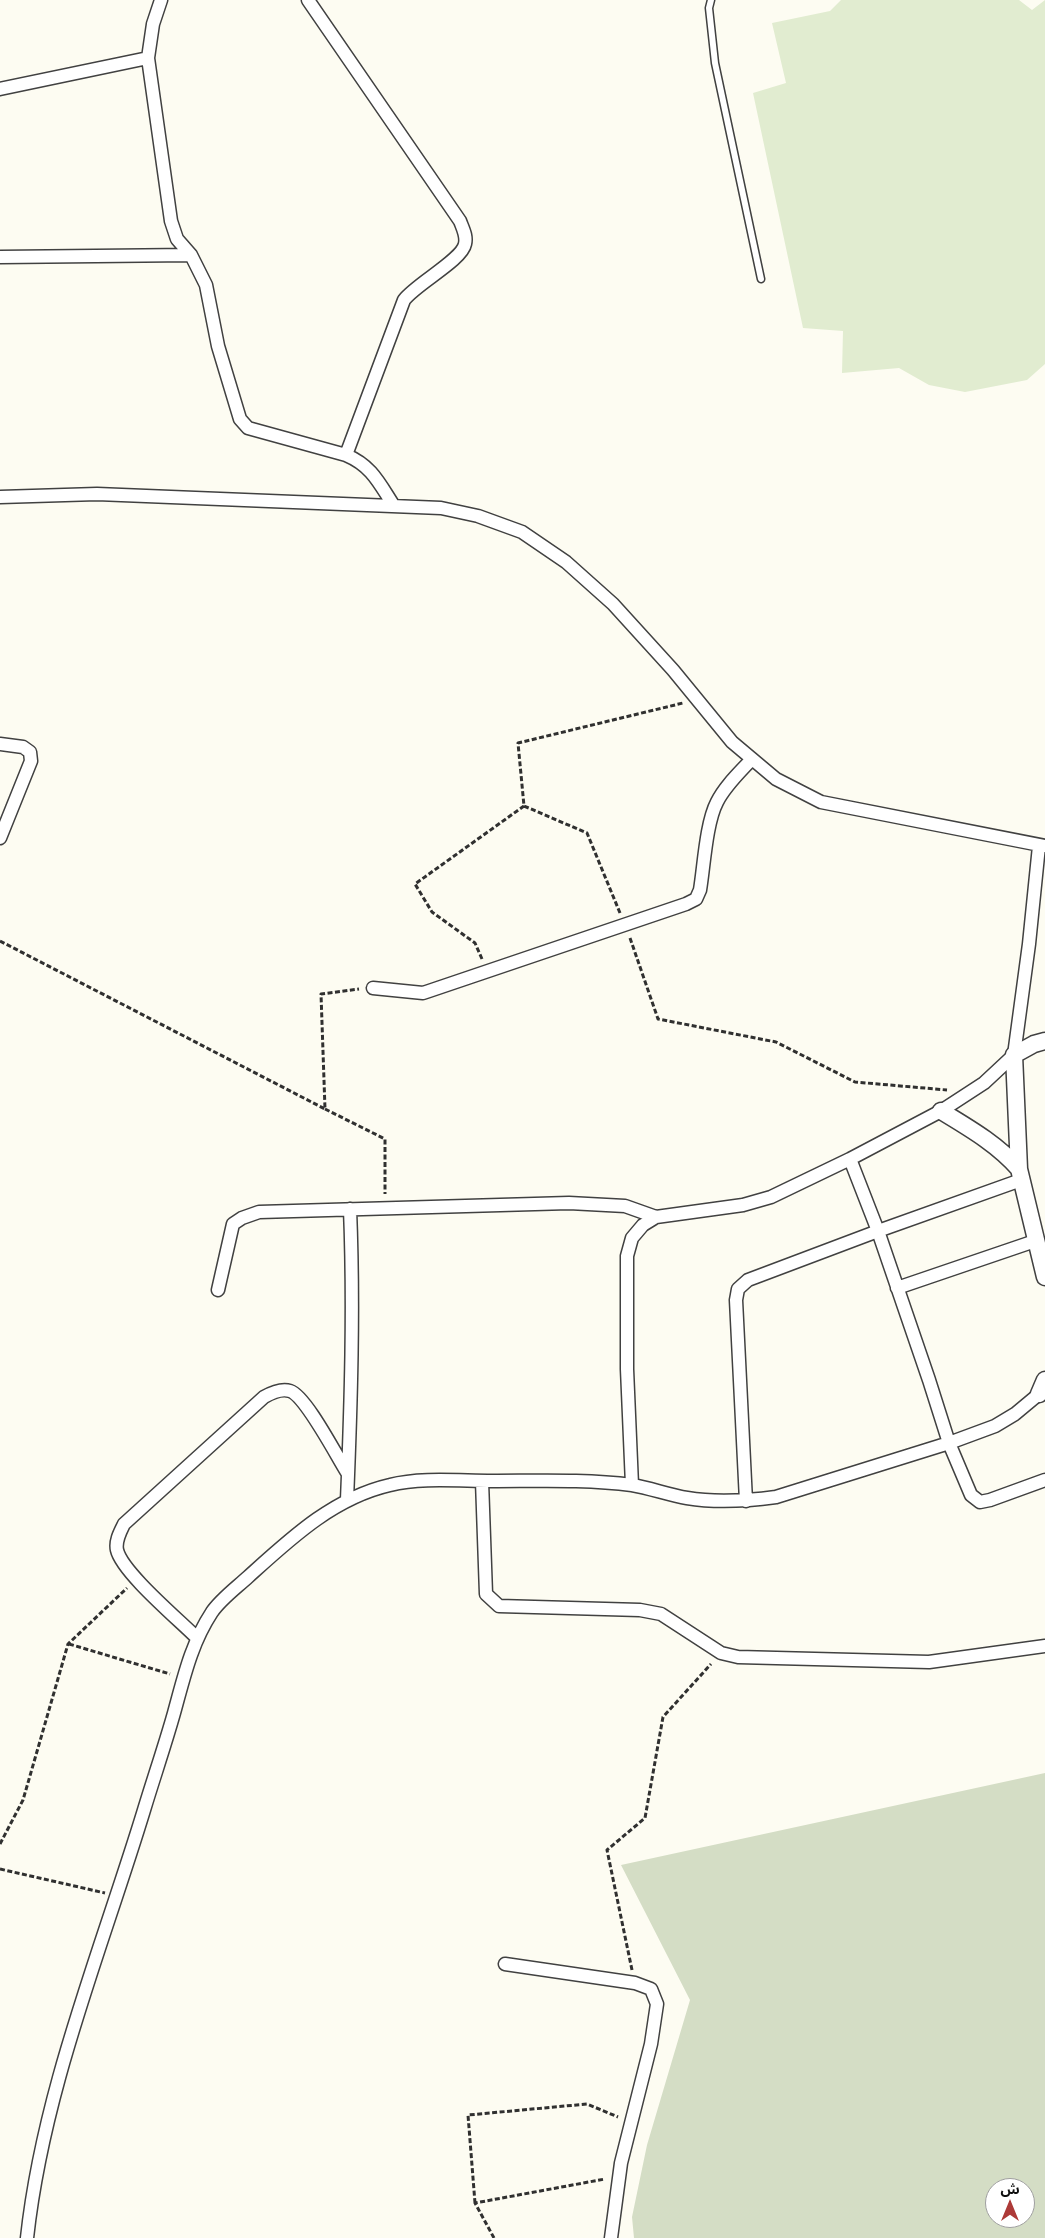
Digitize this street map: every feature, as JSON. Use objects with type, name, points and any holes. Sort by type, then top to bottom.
[{"type":"street","points":[[161,0],[153,24],[148,58],[171,221],[177,239],[190,255],[206,285],[218,346],[240,419],[248,428],[346,455],[360,461],[370,469],[394,506]]},
{"type":"street","points":[[308,0],[460,221],[466,234],[465,246],[454,259],[410,292],[404,300],[346,455]]},
{"type":"street","points":[[0,89],[148,58]]},
{"type":"street","points":[[0,257],[190,255]]},
{"type":"street","points":[[0,497],[97,494],[394,506],[450,510],[478,516],[522,532],[566,562],[613,604],[697,699],[732,742],[751,760],[776,779],[821,802],[1042,846],[1014,1055],[1020,1175],[1045,1276]]},
{"type":"street","points":[[0,744],[23,747],[30,752],[31,761],[0,838]]},
{"type":"street","points":[[373,988],[423,993],[686,904],[696,898],[700,890],[715,804],[721,793],[751,760]]},
{"type":"street","points":[[632,1485],[627,1369],[627,1256],[632,1238],[643,1225],[656,1217],[743,1205],[770,1197],[850,1159],[940,1111],[984,1083],[1014,1055],[1034,1044],[1045,1041]]},
{"type":"street","points":[[940,1111],[979,1134],[1004,1153],[1020,1175]]},
{"type":"street","points":[[850,1159],[878,1231],[949,1443],[971,1496],[980,1502],[990,1500],[1045,1480]]},
{"type":"street","points":[[746,1501],[736,1300],[738,1289],[748,1280],[1020,1175]]},
{"type":"street","points":[[218,1290],[230,1232],[234,1224],[242,1218],[268,1212],[609,1203],[635,1208],[656,1217]]},
{"type":"street","points":[[347,1500],[352,1386],[350,1209]]},
{"type":"street","points":[[897,1288],[1035,1241]]},
{"type":"street","points":[[196,1637],[125,1567],[117,1550],[118,1538],[124,1524],[264,1397],[276,1391],[289,1391],[302,1399],[348,1474]]},
{"type":"street","points":[[27,2238],[36,2169],[63,2066],[118,1896],[196,1637],[214,1608],[312,1522],[347,1500],[392,1484],[439,1481],[576,1482],[632,1485],[685,1498],[716,1501],[746,1501],[776,1497],[949,1443],[995,1426],[1041,1393]]},
{"type":"street","points":[[482,1481],[486,1594],[499,1606],[640,1610],[661,1614],[721,1652],[738,1657],[929,1662],[1045,1646]]},
{"type":"street","points":[[505,1964],[635,1983],[651,1989],[656,2004],[651,2044],[620,2177],[611,2238]]},
{"type":"lane","points":[[711,0],[709,8],[715,63],[761,279]]},
{"type":"path","points":[[524,806],[518,743],[697,699]]},
{"type":"path","points":[[524,806],[587,833],[625,924],[658,1019],[776,1042],[855,1082],[970,1093]]},
{"type":"path","points":[[487,972],[475,943],[432,912],[415,884],[524,806]]},
{"type":"path","points":[[0,941],[385,1139],[385,1208]]},
{"type":"path","points":[[325,1109],[321,994],[373,988]]},
{"type":"path","points":[[0,1844],[23,1800],[68,1644],[137,1578]]},
{"type":"path","points":[[68,1644],[183,1678]]},
{"type":"path","points":[[635,1983],[607,1850],[645,1818],[663,1717],[721,1652]]},
{"type":"path","points":[[0,1869],[118,1896]]},
{"type":"path","points":[[494,2238],[475,2203],[468,2115],[587,2104],[632,2123]]},
{"type":"path","points":[[475,2203],[620,2177]]},
{"type":"green space","points":[[841,0],[1019,0],[1032,10],[1045,0],[1045,364],[1027,380],[965,392],[929,385],[899,368],[842,373],[843,331],[803,328],[753,93],[786,83],[772,23],[830,11]]},
{"type":"green space","points":[[1045,1773],[1045,2238],[634,2238],[632,2217],[647,2145],[690,2000],[621,1865]]}]
